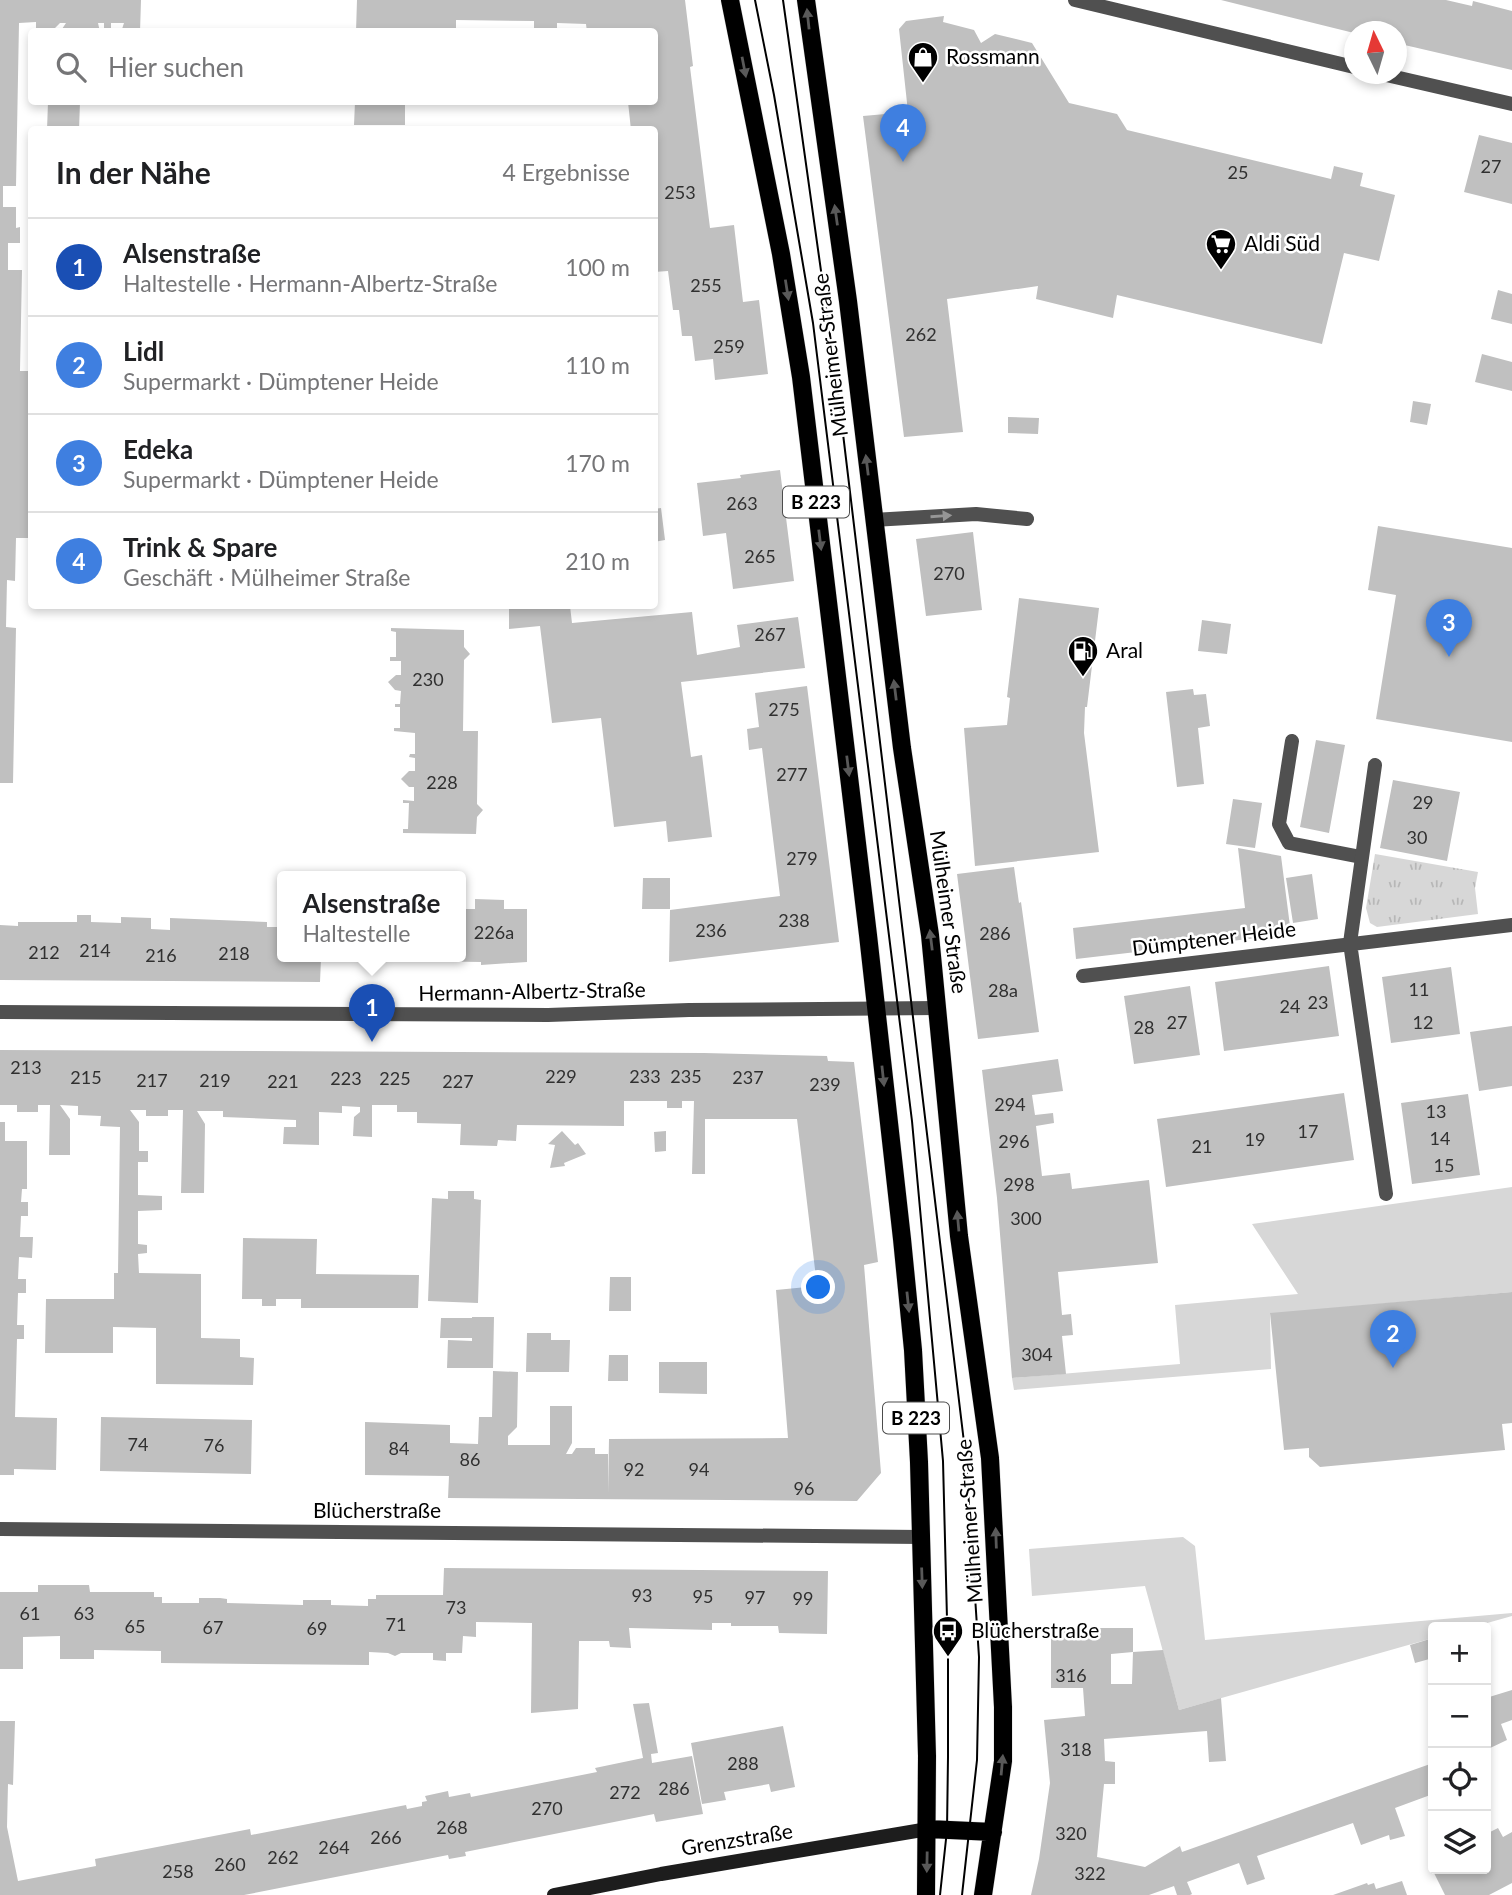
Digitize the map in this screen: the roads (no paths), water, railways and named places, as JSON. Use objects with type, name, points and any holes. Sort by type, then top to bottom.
[{"type":"main road","name":"Mülheimer Straße","points":[[730,0],[781,254],[801,377],[876,1008],[912,1350],[921,1537],[928,1829],[926,1895]]},
{"type":"main road","name":"Mülheimer Straße","points":[[806,0],[848,301],[902,748],[921,869],[938,1008],[960,1236],[985,1413],[995,1514],[1003,1761],[984,1895]]},
{"type":"main road","points":[[928,1829],[993,1832]]},
{"type":"street","points":[[1075,0],[1344,65]]},
{"type":"street","points":[[1407,80],[1512,104]]},
{"type":"street","points":[[873,520],[976,514],[1027,519]]},
{"type":"street","points":[[1293,741],[1279,824],[1289,844],[1361,857]]},
{"type":"street","points":[[1375,765],[1350,943],[1386,1194]]},
{"type":"street","name":"Dümptener Heide","points":[[1083,976],[1512,925]]},
{"type":"street","name":"Hermann-Albertz-Straße","points":[[0,1012],[548,1015],[689,1010],[938,1008]]},
{"type":"street","name":"Blücherstraße","points":[[0,1529],[921,1537]]},
{"type":"street","name":"Grenzstraße","points":[[554,1895],[928,1829]]},
{"type":"tram line","points":[[755,0],[813,323],[912,1121],[943,1461],[948,1757],[947,1830],[940,1895]]},
{"type":"tram line","points":[[783,0],[838,392],[966,1459],[979,1657],[977,1760],[962,1895]]},
{"type":"place","name":"Rossmann","points":[[923,84]]},
{"type":"place","name":"Trink & Spare","points":[[903,162]]},
{"type":"place","name":"Aldi Süd","points":[[1221,271]]},
{"type":"place","name":"Edeka","points":[[1449,657]]},
{"type":"place","name":"Aral","points":[[1083,678]]},
{"type":"place","name":"Alsenstraße","points":[[372,1042]]},
{"type":"place","name":"Lidl","points":[[1393,1368]]},
{"type":"place","name":"Blücherstraße","points":[[948,1658]]}]
